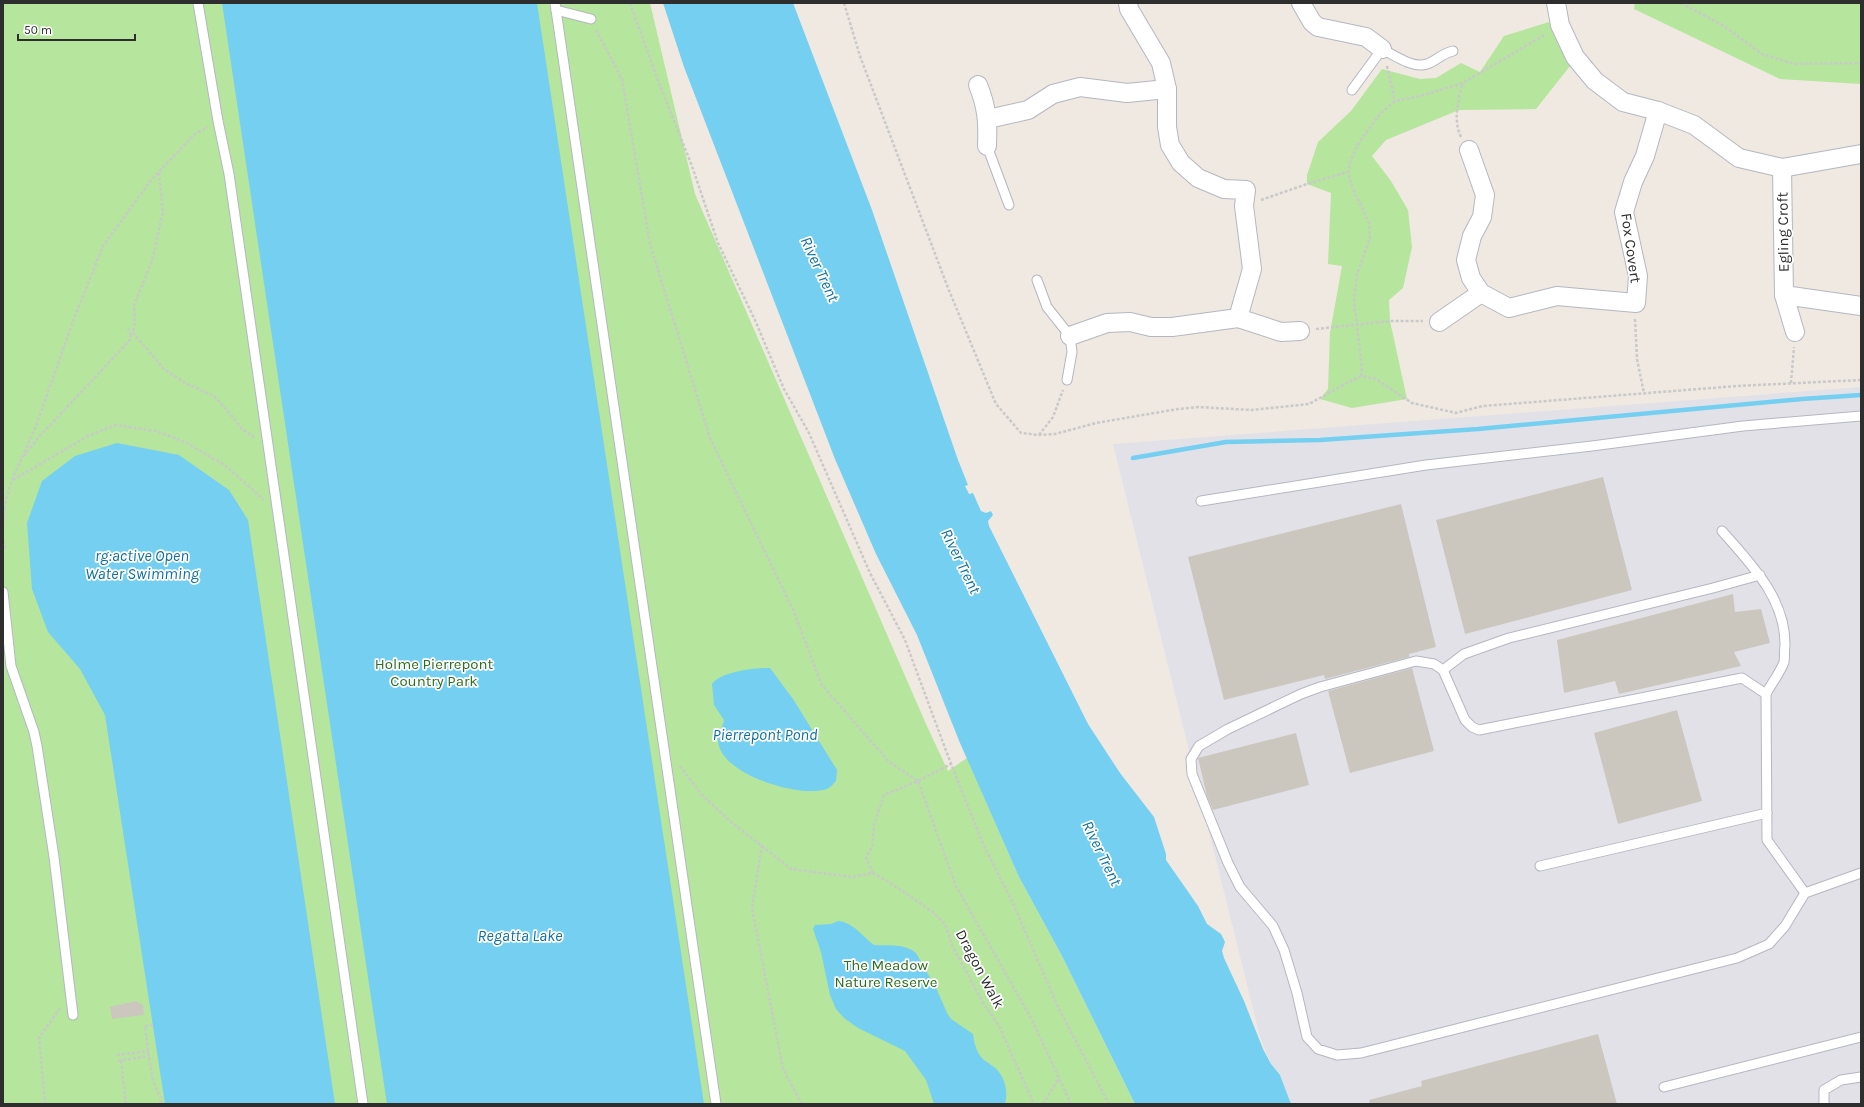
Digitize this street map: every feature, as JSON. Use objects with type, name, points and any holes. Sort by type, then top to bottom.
[{"type":"street","points":[[1128,3],[1129,9],[1161,63],[1167,89],[1167,127],[1170,145],[1181,163],[1198,178],[1245,198],[1252,269],[1238,318]]},
{"type":"street","points":[[1301,3],[1312,22],[1318,27],[1366,37],[1382,49]]},
{"type":"street","points":[[1556,3],[1560,25],[1575,57],[1595,81],[1623,102],[1658,111],[1694,125],[1739,158],[1782,168],[1861,154]]},
{"type":"street","points":[[978,85],[984,99],[988,119],[987,146]]},
{"type":"street","points":[[988,119],[1028,110],[1053,94],[1080,87],[1127,93],[1167,89]]},
{"type":"street","name":"Fox Covert","points":[[1469,150],[1484,195],[1482,217],[1472,236],[1466,260],[1471,278],[1481,293],[1508,308],[1558,296],[1636,303],[1638,276],[1624,212],[1632,182],[1646,156],[1658,111]]},
{"type":"street","name":"Egling Croft","points":[[1782,168],[1784,296],[1795,332]]},
{"type":"street","points":[[1439,322],[1481,293]]},
{"type":"street","points":[[1784,296],[1861,306]]},
{"type":"street","points":[[1070,336],[1106,323],[1130,322],[1151,327],[1172,327],[1238,318],[1281,332],[1300,331]]},
{"type":"lane","points":[[198,3],[218,121],[229,174],[363,1104]]},
{"type":"lane","points":[[591,18],[556,6],[716,1104]]},
{"type":"lane","points":[[1352,90],[1382,49],[1402,60],[1415,64],[1426,65],[1444,53],[1453,51]]},
{"type":"lane","points":[[987,146],[1009,205]]},
{"type":"lane","points":[[1038,280],[1047,307],[1070,336],[1072,352],[1067,380]]},
{"type":"lane","points":[[1201,501],[1426,465],[1592,446],[1743,426],[1861,416]]},
{"type":"lane","points":[[1722,530],[1760,575],[1771,593],[1783,620],[1785,638],[1784,661],[1766,694],[1767,840],[1805,893]]},
{"type":"lane","points":[[1443,670],[1464,654],[1509,638],[1706,590],[1760,575]]},
{"type":"lane","points":[[3,592],[11,666],[34,732],[37,746],[54,857],[73,1015]]},
{"type":"lane","points":[[1766,694],[1742,678],[1479,730],[1472,727],[1465,720],[1443,670],[1434,664],[1416,661],[1320,687],[1300,694],[1228,730],[1199,746],[1191,759],[1192,774],[1228,863],[1240,887],[1273,926],[1284,950],[1297,993],[1306,1037],[1318,1049],[1337,1055],[1361,1053],[1737,958],[1769,944],[1785,926],[1805,893],[1861,873]]},
{"type":"lane","points":[[1540,866],[1767,813]]},
{"type":"lane","points":[[1664,1087],[1861,1038]]},
{"type":"lane","points":[[1824,1104],[1824,1090],[1841,1080],[1861,1077]]},
{"type":"path","points":[[630,3],[659,83],[692,166],[718,244],[755,320],[784,389],[809,433],[870,573],[905,640],[951,764],[983,844],[1013,903],[1058,1007],[1108,1104]]},
{"type":"path","points":[[1682,3],[1724,26],[1762,54],[1794,64],[1861,63]]},
{"type":"path","points":[[591,18],[622,79],[650,244],[710,438],[794,612],[822,685],[889,762],[918,781],[956,886],[1032,1020],[1071,1104]]},
{"type":"path","points":[[1361,376],[1362,368],[1354,300],[1357,275],[1370,238],[1369,223],[1353,190],[1348,172],[1351,159],[1360,141],[1380,114],[1395,101],[1421,96],[1463,83],[1560,25]]},
{"type":"path","points":[[1382,49],[1395,101]]},
{"type":"path","points":[[1463,83],[1458,100],[1457,118],[1459,133],[1469,150]]},
{"type":"path","points":[[3,529],[5,504],[12,480],[36,426],[72,324],[102,246],[158,173],[195,134],[218,121]]},
{"type":"path","points":[[1245,198],[1307,184],[1348,172]]},
{"type":"path","points":[[22,459],[38,438],[130,340],[135,322],[134,304],[152,260],[163,212],[158,173]]},
{"type":"path","points":[[1636,303],[1634,328],[1637,359],[1644,393]]},
{"type":"path","points":[[1300,331],[1390,321],[1439,322]]},
{"type":"path","points":[[128,328],[164,369],[187,384],[214,396],[242,429],[268,446]]},
{"type":"path","points":[[1791,383],[1795,332]]},
{"type":"path","points":[[1039,435],[1053,417],[1067,380]]},
{"type":"path","points":[[12,480],[88,436],[115,425],[156,431],[185,442],[226,466],[277,511]]},
{"type":"path","points":[[3,541],[5,547],[3,550]]},
{"type":"path","points":[[677,761],[702,795],[730,821],[791,869],[854,876],[873,873],[866,858],[872,847],[874,825],[884,795],[918,781],[951,764]]},
{"type":"path","points":[[762,845],[752,908],[783,1069],[802,1104]]},
{"type":"path","name":"Dragon Walk","points":[[873,873],[933,912],[945,924],[952,945],[982,1001],[999,1026],[1034,1104]]},
{"type":"path","points":[[45,1104],[38,1038],[70,996]]},
{"type":"path","points":[[153,1025],[146,1026],[149,1056],[157,1094],[161,1097],[162,1103]]},
{"type":"path","points":[[117,1054],[149,1051]]},
{"type":"path","points":[[126,1104],[119,1061],[149,1056]]},
{"type":"path","points":[[1042,1104],[1059,1078]]},
{"type":"shaded area","points":[[1861,387],[1861,1104],[1291,1104],[1280,1075],[1271,1064],[1260,1037],[1113,444]]},
{"type":"green space","name":"Holme Pierrepont Country Park","points":[[3,3],[650,3],[695,194],[926,724],[948,771],[967,758],[1019,877],[1062,956],[1135,1104],[3,1104]]},
{"type":"green space","points":[[1635,3],[1861,3],[1861,84],[1780,79],[1634,9]]},
{"type":"green space","points":[[1549,22],[1570,66],[1536,109],[1459,110],[1386,140],[1372,156],[1391,181],[1408,210],[1412,247],[1403,288],[1389,300],[1390,321],[1407,399],[1352,408],[1320,399],[1328,389],[1330,333],[1342,266],[1328,264],[1331,193],[1307,184],[1307,175],[1318,142],[1351,111],[1382,69],[1420,79],[1436,78],[1461,63],[1480,72],[1504,36]]},
{"type":"water","name":"Regatta Lake","points":[[222,3],[537,3],[704,1104],[387,1104]]},
{"type":"water","name":"River Trent","points":[[663,3],[793,3],[872,210],[958,460],[968,485],[965,486],[969,494],[973,493],[981,511],[986,513],[991,511],[993,515],[988,521],[989,526],[1088,724],[1120,773],[1154,817],[1166,854],[1166,860],[1198,906],[1207,924],[1221,934],[1225,942],[1222,951],[1224,958],[1244,1001],[1263,1049],[1271,1064],[1280,1075],[1291,1104],[1135,1104],[1062,956],[1019,877],[960,743],[917,635],[876,554],[835,459],[684,67]]},
{"type":"water","name":"rg:active Open Water Swimming","points":[[117,443],[179,455],[229,490],[248,520],[335,1104],[165,1104],[105,715],[80,669],[48,632],[32,589],[27,523],[42,481],[75,456]]},
{"type":"water","name":"Pierrepont Pond","points":[[756,668],[770,668],[793,699],[837,770],[836,781],[827,789],[815,791],[800,790],[766,782],[735,767],[725,757],[719,746],[719,736],[724,720],[714,705],[712,684],[722,676],[730,673]]},
{"type":"water","points":[[838,921],[853,927],[874,945],[901,946],[916,953],[937,990],[951,1019],[973,1034],[979,1055],[983,1060],[995,1068],[1002,1077],[1006,1088],[1005,1104],[934,1104],[926,1080],[905,1051],[858,1028],[844,1018],[836,1009],[830,995],[821,952],[813,929],[815,925],[831,924]]},
{"type":"building","points":[[1603,477],[1632,590],[1465,634],[1436,520]]},
{"type":"building","points":[[1401,504],[1436,647],[1409,654],[1409,657],[1325,679],[1324,675],[1224,700],[1188,557]]},
{"type":"building","points":[[1733,594],[1735,612],[1761,609],[1770,643],[1734,652],[1741,666],[1619,694],[1615,681],[1564,693],[1557,640]]},
{"type":"building","points":[[1412,668],[1434,751],[1350,773],[1328,691]]},
{"type":"building","points":[[1677,710],[1702,801],[1618,824],[1594,733]]},
{"type":"building","points":[[1296,733],[1309,785],[1213,810],[1207,796],[1198,758]]},
{"type":"building","points":[[136,1001],[143,1005],[144,1015],[112,1019],[110,1007]]},
{"type":"building","points":[[1598,1034],[1617,1104],[1370,1104],[1369,1100],[1422,1086],[1421,1081]]},
{"type":"waterway","points":[[1133,458],[1226,442],[1320,440],[1478,429],[1802,399],[1861,395]]},
{"type":"park label","name":"The Meadow Nature Reserve","points":[[886,974]]}]
